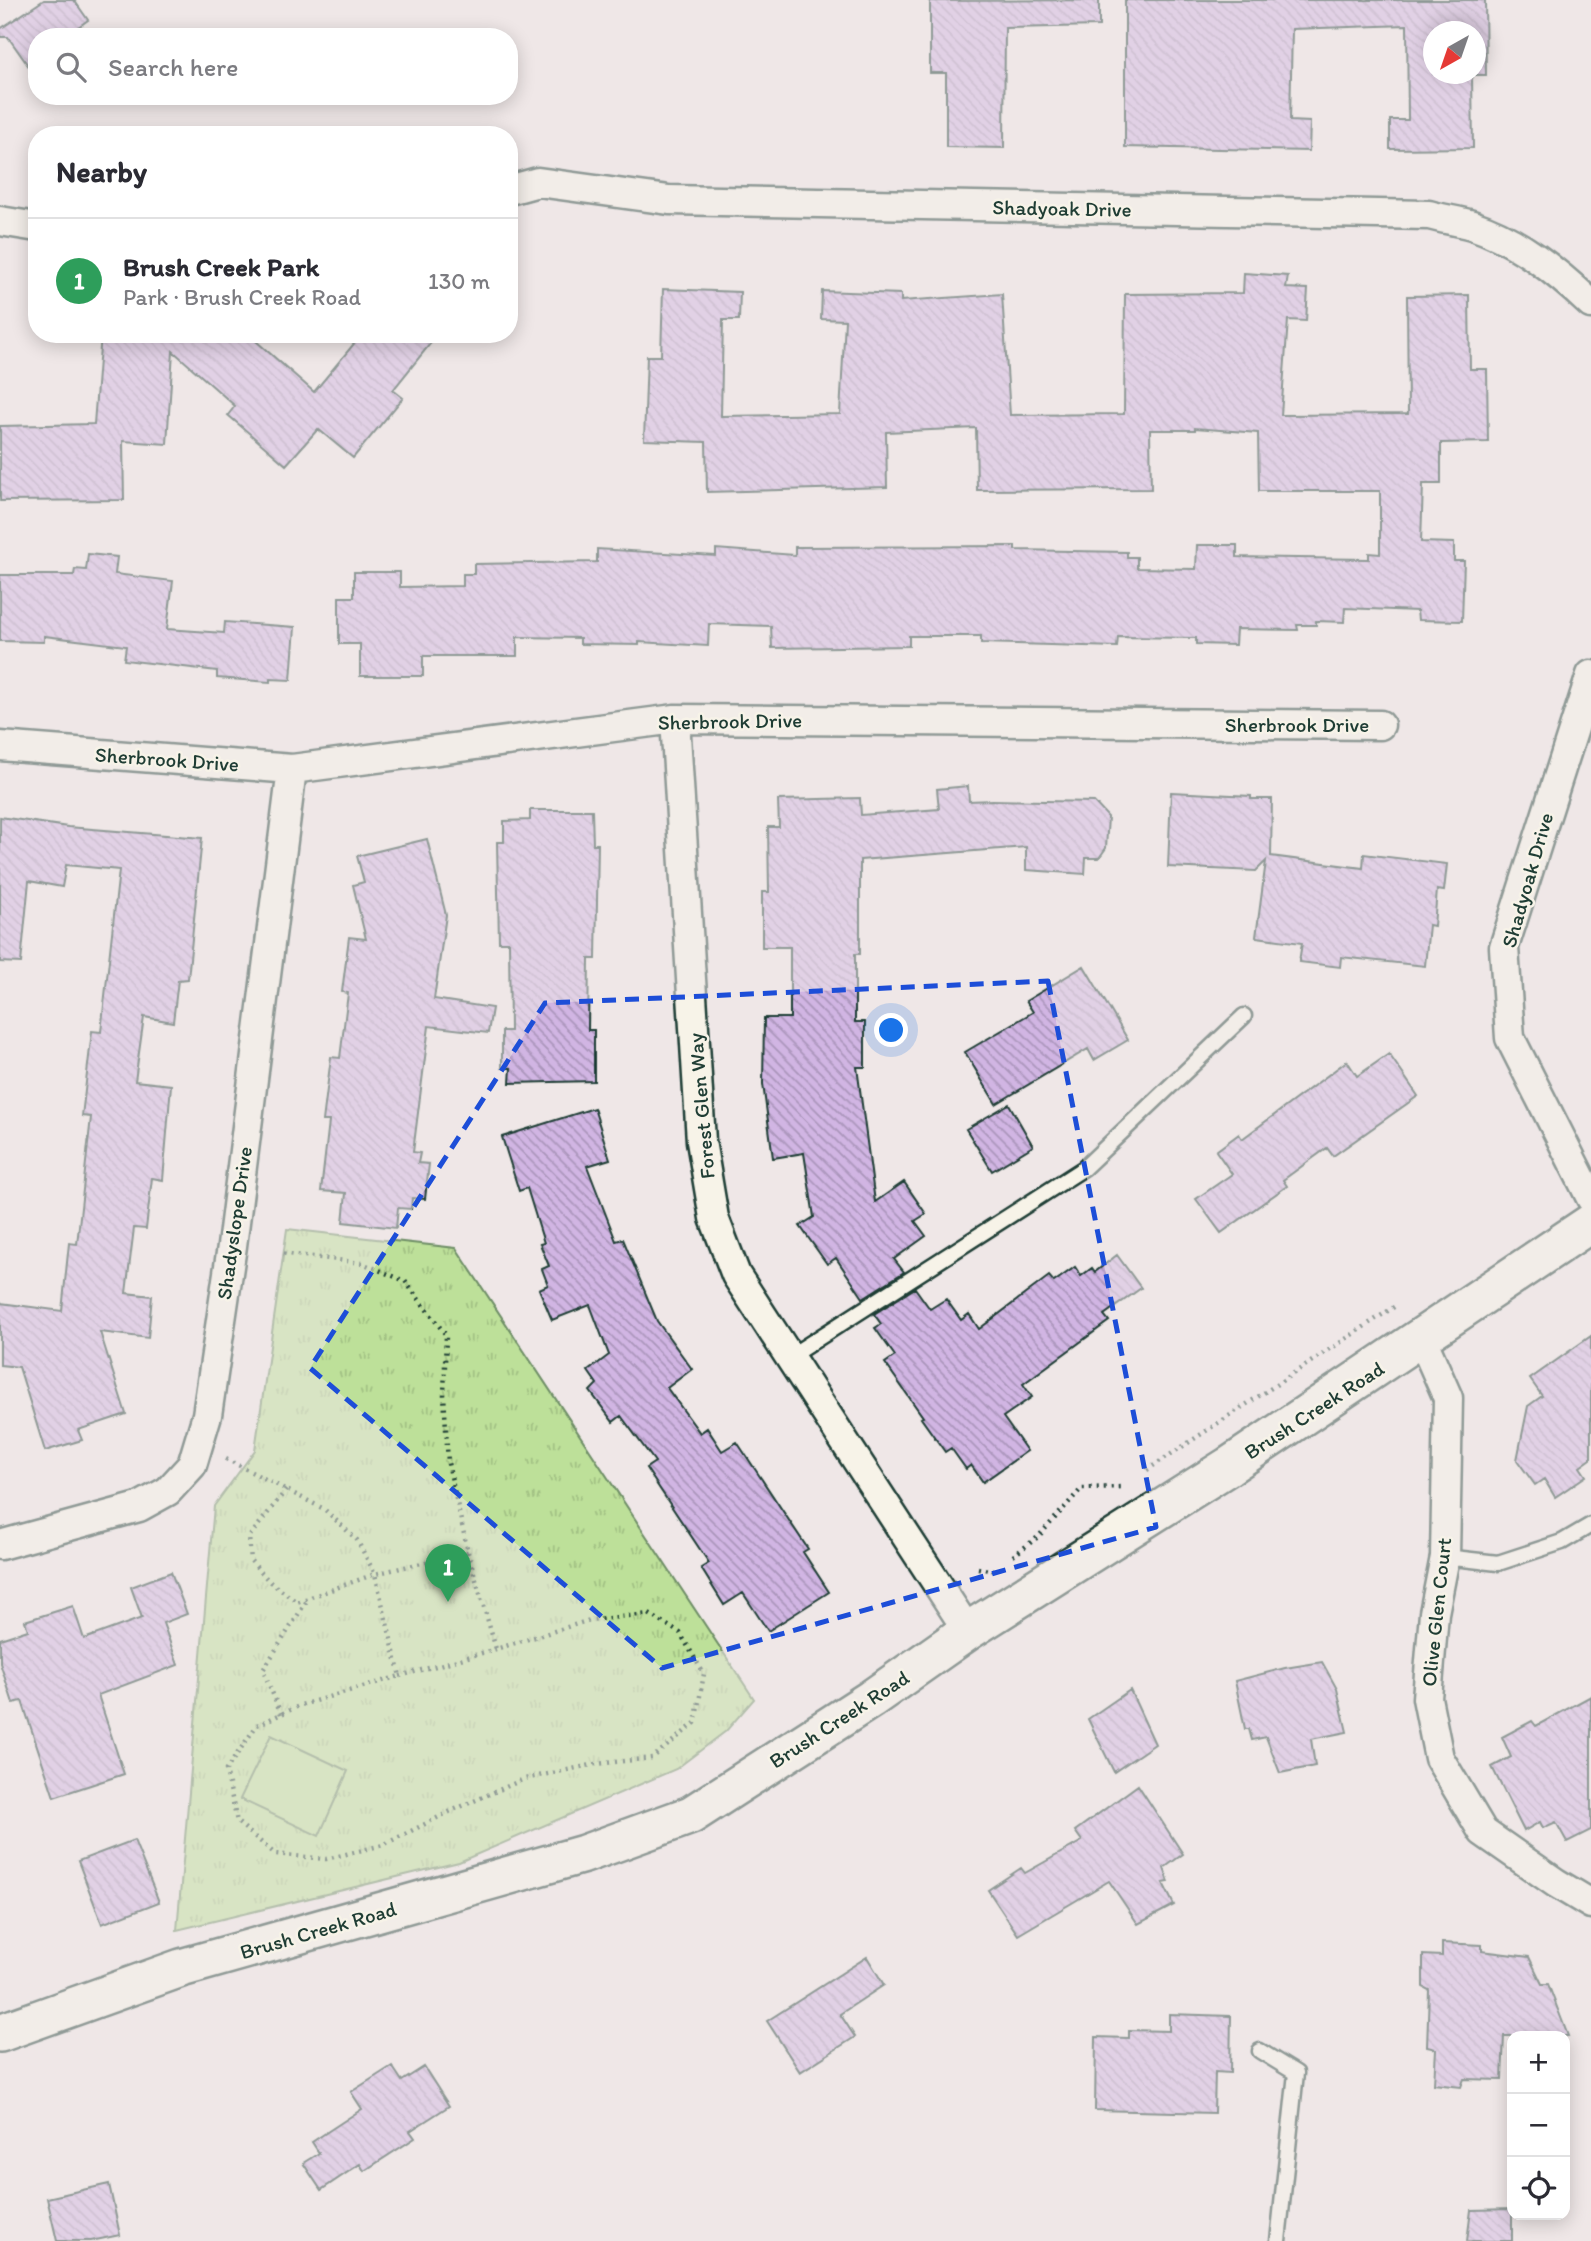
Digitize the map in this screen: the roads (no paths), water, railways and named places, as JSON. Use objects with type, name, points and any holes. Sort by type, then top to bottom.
[{"type":"street","name":"Shadyoak Drive","points":[[518,188],[538,182],[669,200],[1429,215],[1474,226],[1523,248],[1565,279],[1591,304]]},
{"type":"street","points":[[0,221],[28,226]]},
{"type":"street","name":"Shadyoak Drive","points":[[1591,675],[1504,947],[1510,1038],[1591,1198]]},
{"type":"street","name":"Sherbrook Drive","points":[[0,746],[292,769],[675,719],[1380,725]]},
{"type":"street","name":"Forest Glen Way","points":[[675,719],[703,1154],[714,1218],[736,1275],[968,1631]]},
{"type":"street","name":"Shadyslope Drive","points":[[0,1545],[139,1507],[168,1491],[192,1465],[207,1415],[232,1246],[292,769]]},
{"type":"street","name":"Brush Creek Road","points":[[0,2033],[181,1968],[584,1854],[691,1815],[871,1699],[968,1631],[1229,1466],[1422,1339],[1591,1223]]},
{"type":"street","name":"Olive Glen Court","points":[[1422,1339],[1448,1398],[1445,1557],[1434,1613],[1427,1698],[1439,1758],[1483,1832],[1591,1904]]},
{"type":"lane","points":[[789,1357],[1084,1168],[1244,1016]]},
{"type":"lane","points":[[1445,1557],[1498,1563],[1562,1542],[1591,1525]]},
{"type":"lane","points":[[1260,2051],[1296,2073],[1278,2241]]},
{"type":"place","name":"Brush Creek Park","points":[[448,1602]]}]
